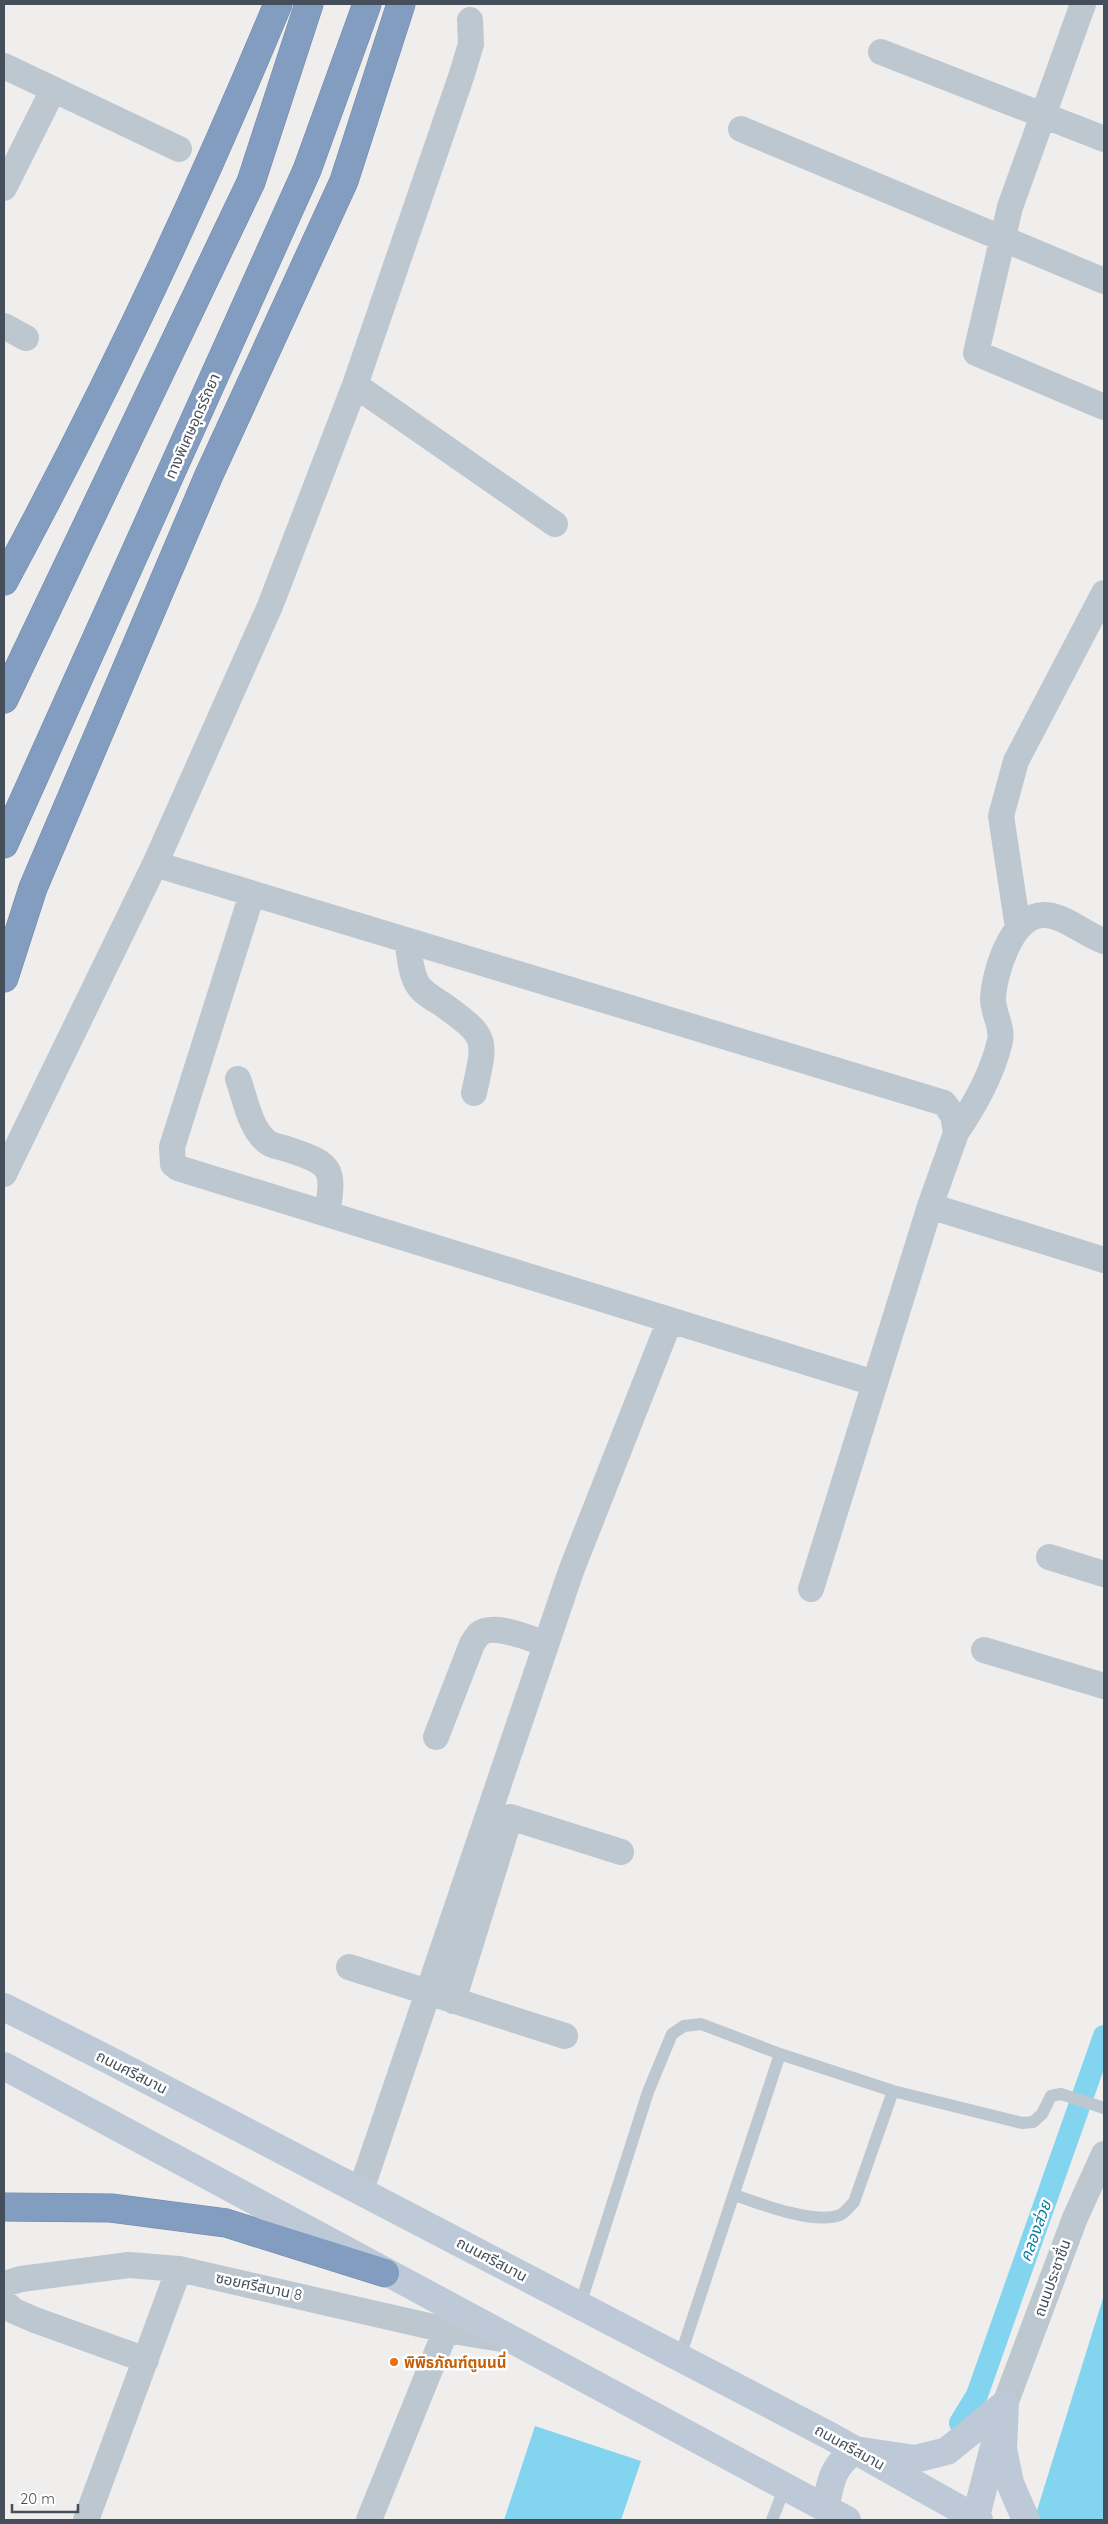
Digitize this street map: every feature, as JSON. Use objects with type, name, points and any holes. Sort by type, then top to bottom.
[{"type":"highway","points":[[4,581],[141,314],[242,91],[278,4]]},
{"type":"highway","points":[[4,700],[251,182],[309,4]]},
{"type":"highway","name":"ทางพิเศษอุดรรัถยา","points":[[4,844],[307,170],[367,4]]},
{"type":"highway","points":[[4,978],[33,888],[209,474],[344,181],[401,4]]},
{"type":"highway","points":[[4,937],[33,888]]},
{"type":"highway","points":[[4,2207],[111,2208],[226,2223],[386,2274]]},
{"type":"main road","name":"ถนนศรีสมาน","points":[[4,2007],[361,2190],[680,2357],[854,2450],[976,2520]]},
{"type":"main road","points":[[4,2066],[386,2274],[836,2514],[835,2469],[854,2450],[915,2459],[947,2451],[1005,2404]]},
{"type":"main road","points":[[976,2520],[1005,2404]]},
{"type":"main road","points":[[1005,2404],[1003,2449],[1010,2484],[1026,2520]]},
{"type":"street","points":[[1083,4],[1010,207],[976,353],[1104,407]]},
{"type":"street","points":[[4,1174],[155,864],[270,606],[355,385],[462,74],[471,44],[470,20]]},
{"type":"street","points":[[881,52],[1104,139]]},
{"type":"street","points":[[4,66],[179,149]]},
{"type":"street","points":[[4,188],[53,90]]},
{"type":"street","points":[[741,129],[1104,281]]},
{"type":"street","points":[[355,385],[555,524]]},
{"type":"street","points":[[1018,928],[1001,816],[1007,788],[1016,761],[1104,593]]},
{"type":"street","points":[[155,864],[944,1104],[953,1115],[956,1133]]},
{"type":"street","points":[[252,894],[172,1147],[173,1164],[178,1168],[874,1383]]},
{"type":"street","points":[[811,1589],[930,1206],[956,1133],[978,1099],[995,1061],[1001,1037],[993,1000],[1006,946],[1018,928],[1030,918],[1044,914],[1055,917],[1104,941]]},
{"type":"street","points":[[407,941],[413,976],[418,986],[472,1026],[482,1043],[482,1055],[474,1093]]},
{"type":"street","points":[[238,1079],[256,1129],[264,1140],[270,1144],[311,1157],[327,1167],[332,1177],[332,1189],[327,1214]]},
{"type":"street","points":[[930,1206],[1104,1260]]},
{"type":"street","points":[[361,2190],[426,1993],[571,1571],[670,1320]]},
{"type":"street","points":[[1049,1557],[1104,1572]]},
{"type":"street","points":[[436,1737],[472,1644],[479,1634],[488,1630],[499,1629],[546,1644]]},
{"type":"street","points":[[984,1650],[1104,1686]]},
{"type":"street","points":[[453,2001],[510,1817],[621,1852]]},
{"type":"street","points":[[349,1967],[565,2036]]},
{"type":"street","name":"ถนนประชาชื่น","points":[[1005,2404],[1075,2218],[1103,2163]]},
{"type":"street","name":"ซอยศรีสมาน 8","points":[[4,2284],[20,2279],[130,2265],[180,2269],[446,2330],[511,2341]]},
{"type":"street","points":[[86,2520],[180,2269]]},
{"type":"street","points":[[4,2302],[14,2311],[35,2320],[146,2360]]},
{"type":"street","points":[[369,2520],[446,2330]]},
{"type":"lane","points":[[580,2305],[648,2092],[672,2034],[684,2026],[701,2024],[780,2054],[893,2091],[1022,2123],[1033,2122],[1042,2114],[1051,2096],[1061,2094],[1100,2106]]},
{"type":"lane","points":[[680,2357],[780,2054]]},
{"type":"lane","points":[[735,2195],[785,2212],[824,2218],[841,2214],[854,2202],[893,2091]]},
{"type":"lane","points":[[772,2520],[785,2487]]},
{"type":"water","points":[[1104,2295],[1104,2520],[1034,2520]]},
{"type":"water","points":[[535,2426],[641,2461],[621,2520],[504,2520]]},
{"type":"waterway","name":"คลองส่วย","points":[[960,2423],[977,2395],[1104,2036]]},
{"type":"place","name":"พิพิธภัณฑ์ตูนนนี่","points":[[394,2362]]}]
